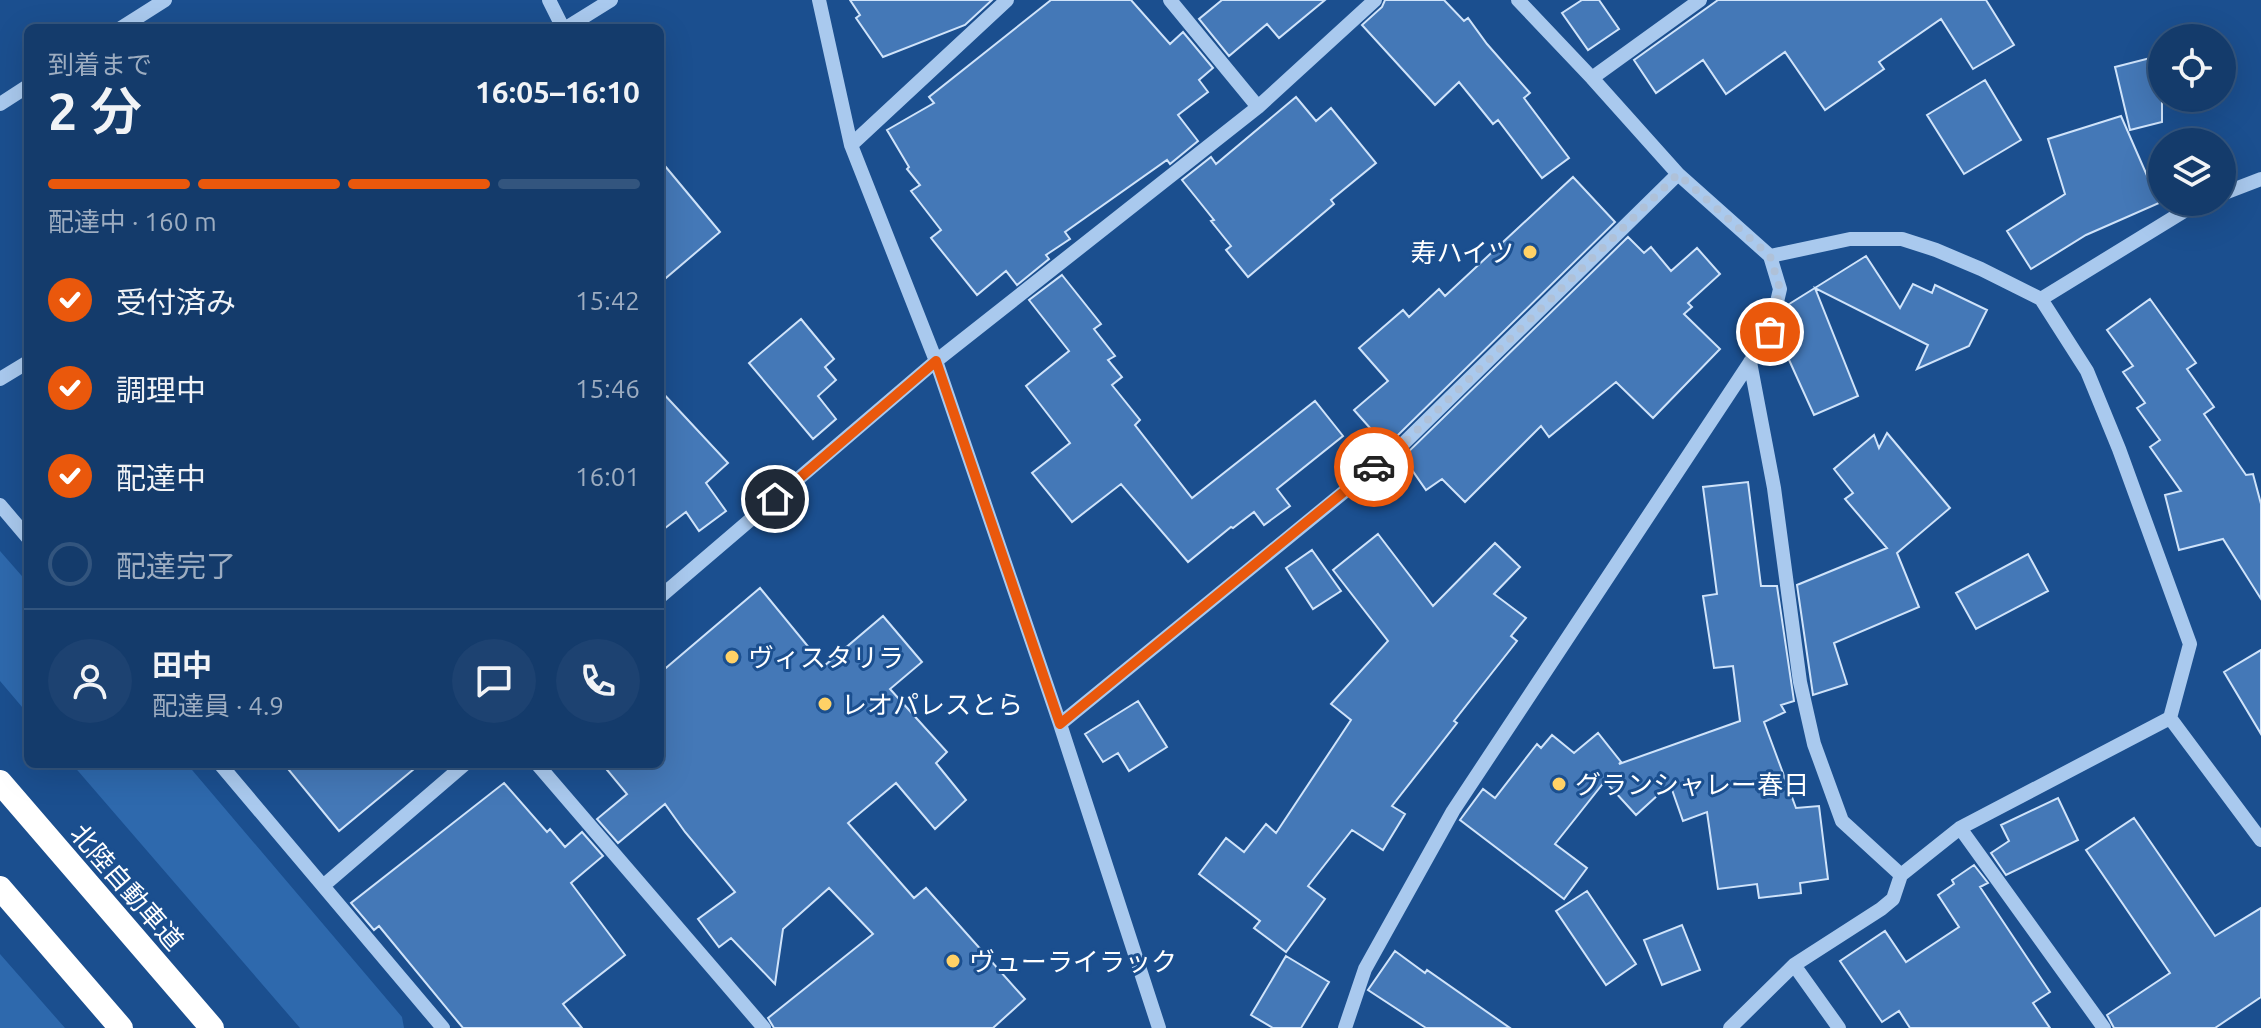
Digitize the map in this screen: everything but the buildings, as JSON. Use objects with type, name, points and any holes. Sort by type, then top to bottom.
[{"type":"highway","name":"北陸自動車道","points":[[0,782],[212,1028]]},
{"type":"highway","points":[[0,888],[121,1028]]},
{"type":"street","points":[[127,24],[165,0]]},
{"type":"street","points":[[549,0],[563,24]]},
{"type":"street","points":[[572,24],[611,0]]},
{"type":"street","points":[[819,0],[851,145],[936,361],[1060,724],[1159,1028]]},
{"type":"street","points":[[851,145],[1007,0]]},
{"type":"street","points":[[1170,0],[1258,107]]},
{"type":"street","points":[[664,594],[936,361],[1258,107],[1375,0]]},
{"type":"street","points":[[1345,1028],[1365,969],[1453,811],[1770,332],[1780,289],[1770,256],[1678,174],[1518,0]]},
{"type":"street","points":[[1592,78],[1700,0]]},
{"type":"street","points":[[0,104],[24,89]]},
{"type":"street","points":[[1060,724],[1404,443],[1678,174]]},
{"type":"street","points":[[2236,189],[2261,179]]},
{"type":"street","points":[[2041,299],[2176,216]]},
{"type":"street","points":[[1730,1028],[1794,965],[1893,899],[1901,875],[1960,828],[2170,718],[2190,644],[2119,449],[2087,371],[2041,299],[1981,269],[1902,239],[1850,239],[1770,256]]},
{"type":"street","points":[[1750,362],[1774,488],[1800,682],[1814,744],[1842,821],[1901,875]]},
{"type":"street","points":[[0,379],[24,364]]},
{"type":"street","points":[[0,505],[24,533]]},
{"type":"street","points":[[2170,718],[2261,840]]},
{"type":"street","points":[[223,768],[443,1028]]},
{"type":"street","points":[[323,886],[460,768]]},
{"type":"street","points":[[540,768],[764,1028]]},
{"type":"street","points":[[1960,828],[2104,1028]]},
{"type":"street","points":[[1794,965],[1839,1028]]},
{"type":"shaded area","points":[[0,551],[24,578],[24,709],[0,681]]},
{"type":"shaded area","points":[[75,768],[190,768],[402,1017],[404,1028],[300,1028]]},
{"type":"shaded area","points":[[0,954],[65,1028],[0,1028]]},
{"type":"way so far","points":[[1374,467],[1404,443],[1678,174],[1770,256],[1780,289],[1770,332]]},
{"type":"place","name":"寿ハイツ","points":[[1530,252]]},
{"type":"place","name":"ヴィスタリラ","points":[[732,657]]},
{"type":"place","name":"レオパレスとら","points":[[825,704]]},
{"type":"place","name":"グランシャレー春日","points":[[1559,784]]},
{"type":"place","name":"ヴューライラック","points":[[953,961]]},
{"type":"route","points":[[775,499],[936,361],[1060,724],[1374,467]]}]
